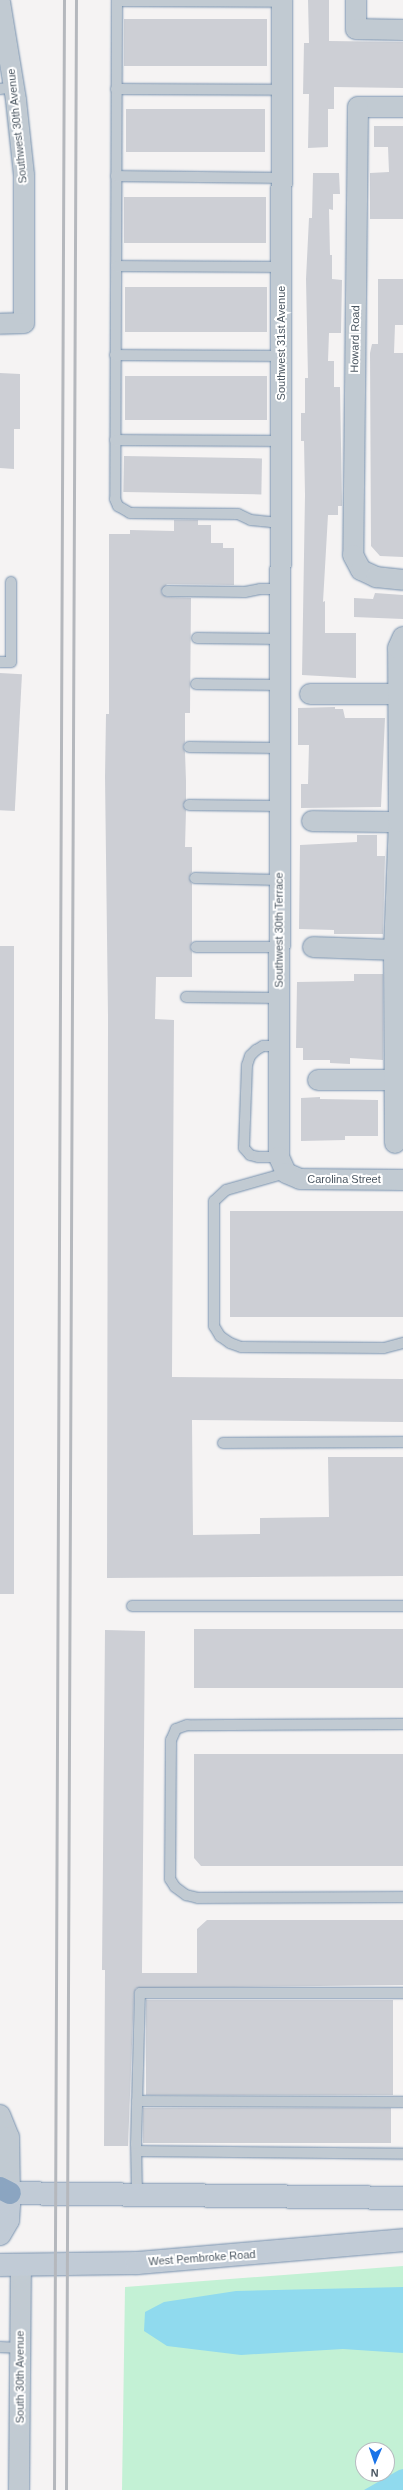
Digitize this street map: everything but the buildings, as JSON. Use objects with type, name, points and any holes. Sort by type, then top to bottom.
[{"type":"main road","points":[[0,2234],[8,2220],[3,2192],[276,2198],[403,2198]]},
{"type":"main road","name":"West Pembroke Road","points":[[10,2264],[138,2263],[400,2239]]},
{"type":"street","points":[[356,0],[356,29],[403,30]]},
{"type":"street","name":"Southwest 31st Avenue","points":[[280,685],[282,1]]},
{"type":"street","name":"Southwest 30th Avenue","points":[[0,2],[7,88],[24,175],[24,323],[0,324]]},
{"type":"street","name":"Howard Road","points":[[403,107],[358,108],[353,555],[361,570],[376,577],[403,580]]},
{"type":"street","points":[[395,1143],[394,950],[399,822],[398,648],[402,638]]},
{"type":"street","name":"Southwest 30th Terrace","points":[[280,685],[279,1046],[283,1165]]},
{"type":"street","points":[[310,694],[398,694]]},
{"type":"street","points":[[312,821],[399,822]]},
{"type":"street","points":[[313,947],[394,950]]},
{"type":"street","points":[[318,1080],[394,1080]]},
{"type":"street","name":"Carolina Street","points":[[283,1165],[300,1179],[403,1180]]},
{"type":"street","points":[[0,2115],[9,2137],[3,2192]]},
{"type":"street","name":"South 30th Avenue","points":[[10,2264],[20,2348],[19,2490]]},
{"type":"lane","points":[[281,523],[251,520],[238,514],[130,513],[123,510],[115,499],[115,355],[117,0],[282,1]]},
{"type":"lane","points":[[116,89],[282,90]]},
{"type":"lane","points":[[116,176],[282,178]]},
{"type":"lane","points":[[116,266],[282,267]]},
{"type":"lane","points":[[115,355],[281,356]]},
{"type":"lane","points":[[115,440],[281,441]]},
{"type":"lane","points":[[0,662],[11,662],[11,582]]},
{"type":"lane","points":[[167,591],[244,592],[260,588],[281,589]]},
{"type":"lane","points":[[196,638],[280,639]]},
{"type":"lane","points":[[196,684],[280,685]]},
{"type":"lane","points":[[189,747],[279,748]]},
{"type":"lane","points":[[189,805],[279,806]]},
{"type":"lane","points":[[195,878],[279,880]]},
{"type":"lane","points":[[196,947],[279,947]]},
{"type":"lane","points":[[186,997],[279,998]]},
{"type":"lane","points":[[279,1046],[263,1046],[250,1056],[247,1065],[244,1148],[254,1156],[283,1165]]},
{"type":"lane","points":[[283,1165],[226,1190],[214,1201],[214,1326],[220,1336],[230,1343],[241,1347],[384,1348],[403,1343]]},
{"type":"lane","points":[[223,1443],[403,1442]]},
{"type":"lane","points":[[132,1606],[403,1606]]},
{"type":"lane","points":[[403,1724],[187,1725],[176,1729],[171,1740],[170,1871],[170,1878],[175,1887],[186,1895],[198,1898],[403,1897]]},
{"type":"lane","points":[[137,2194],[139,1996],[143,1991],[403,1993]]},
{"type":"lane","points":[[137,2101],[403,2102]]},
{"type":"lane","points":[[137,2151],[403,2154]]},
{"type":"lane","points":[[0,2347],[20,2348]]},
{"type":"green space","points":[[403,2266],[403,2490],[122,2490],[125,2287]]},
{"type":"water","points":[[403,2287],[403,2353],[343,2349],[241,2355],[167,2346],[144,2331],[145,2312],[164,2302],[236,2291]]},
{"type":"water","points":[[403,2469],[403,2490],[364,2490],[378,2482],[395,2482],[395,2472]]},
{"type":"railway","points":[[54,2490],[64,0]]},
{"type":"railway","points":[[66,2490],[76,0]]}]
